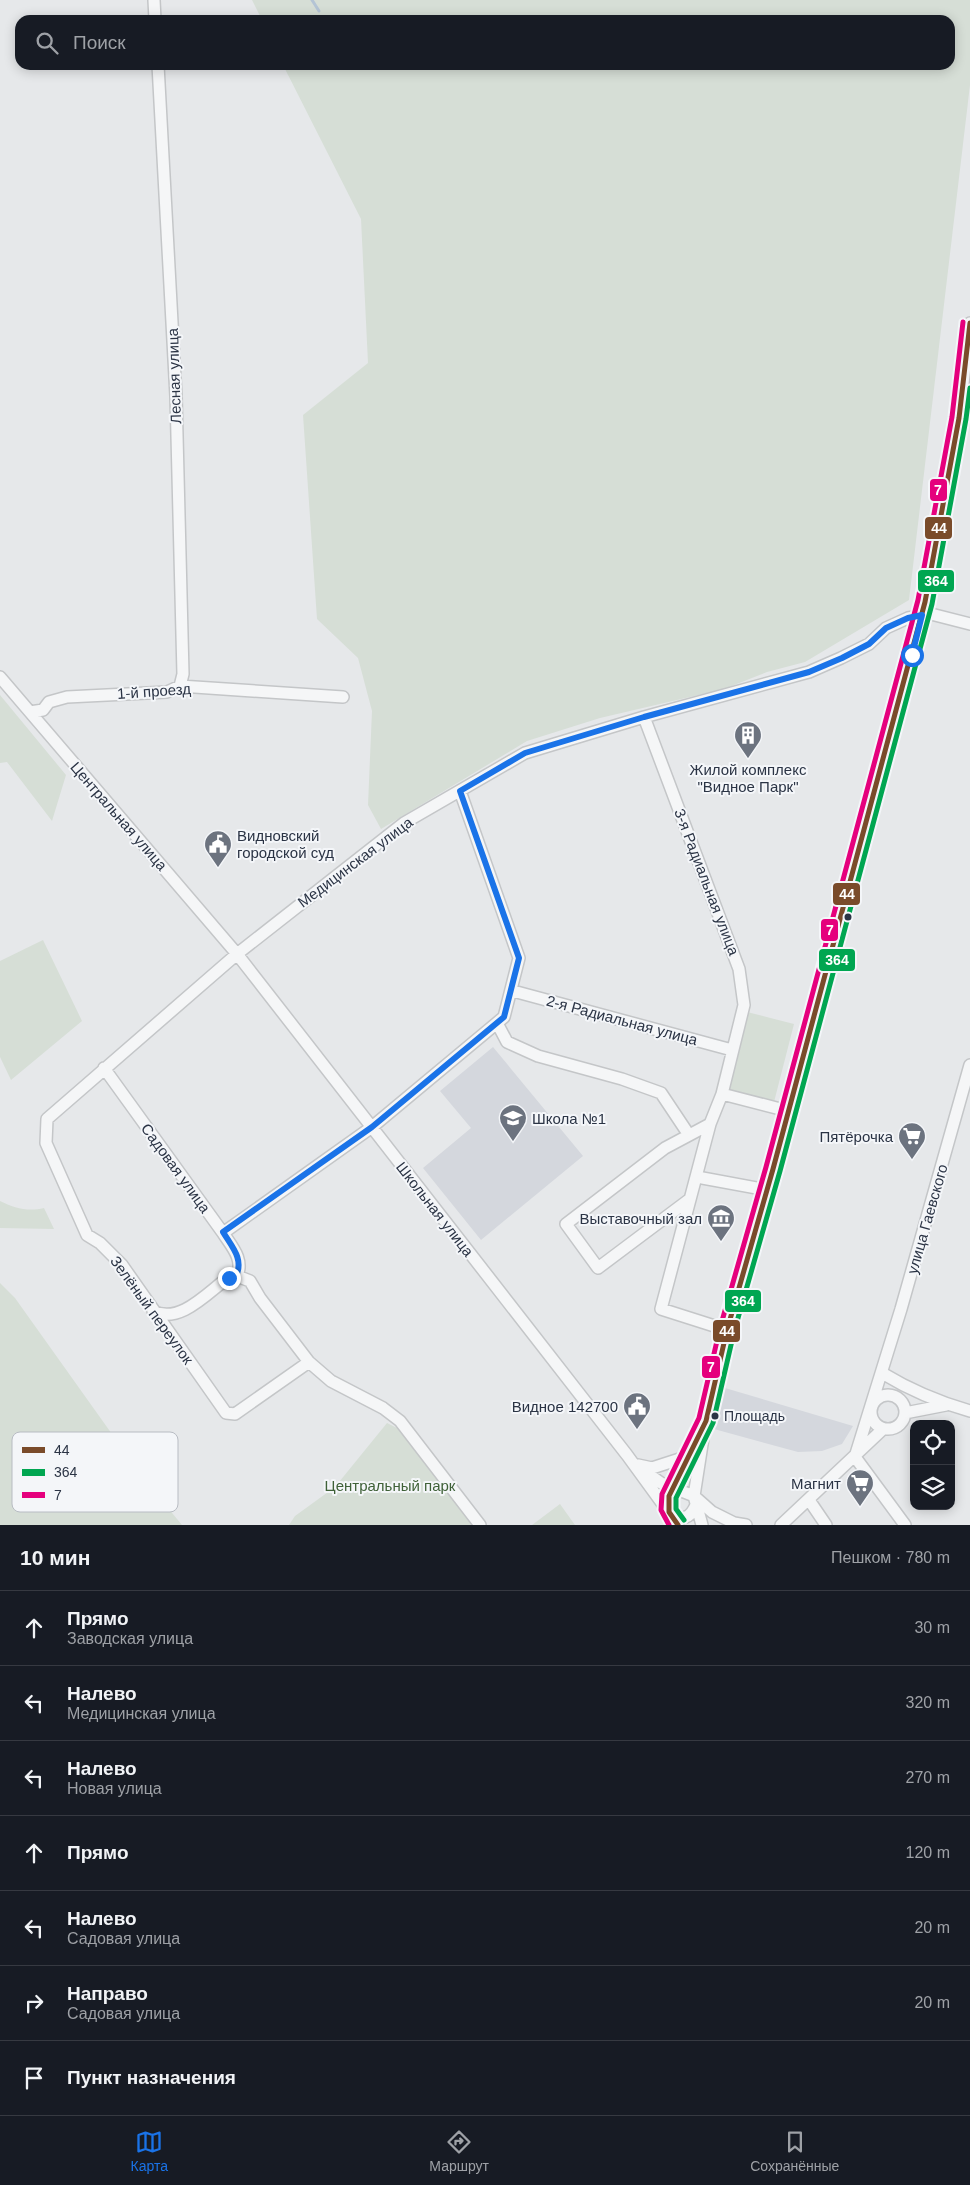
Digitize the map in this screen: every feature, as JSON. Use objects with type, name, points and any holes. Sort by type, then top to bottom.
[{"type":"street","points":[[154,0],[155,15]]},
{"type":"street","name":"Лесная улица","points":[[158,70],[176,396],[183,674],[180,686]]},
{"type":"street","points":[[706,1421],[667,1504],[669,1513],[677,1518],[685,1519],[692,1514],[706,1421],[727,1330],[767,1190],[922,615],[959,418],[970,323]]},
{"type":"street","points":[[922,615],[931,614],[970,624]]},
{"type":"street","name":"Медицинская улица","points":[[47,1119],[238,954],[404,823],[525,753],[644,717],[809,672],[869,644],[886,628],[908,618],[922,615]]},
{"type":"street","name":"Центральная улица","points":[[0,677],[238,954]]},
{"type":"street","name":"1-й проезд","points":[[30,712],[42,710],[49,702],[67,697],[167,692],[180,686],[343,696]]},
{"type":"street","name":"3-я Радиальная улица","points":[[644,717],[740,969],[744,1004],[722,1094],[710,1124],[661,1309],[727,1330]]},
{"type":"street","points":[[223,1232],[372,1127],[504,1017],[519,958],[460,791]]},
{"type":"street","name":"Школьная улица","points":[[238,954],[633,1464],[678,1525]]},
{"type":"street","name":"2-я Радиальная улица","points":[[512,991],[732,1050]]},
{"type":"street","points":[[497,1023],[507,1042],[538,1056],[622,1079],[661,1094],[689,1135]]},
{"type":"street","name":"улица Гаевского","points":[[855,1457],[882,1373],[970,1065]]},
{"type":"street","name":"Садовая улица","points":[[104,1068],[223,1232],[240,1260],[240,1269],[236,1276]]},
{"type":"street","points":[[722,1094],[788,1111]]},
{"type":"street","name":"Зелёный переулок","points":[[47,1119],[46,1142],[87,1235],[100,1243],[122,1265],[226,1413],[234,1414],[309,1362]]},
{"type":"street","points":[[690,1199],[598,1268],[566,1224],[665,1148],[710,1124]]},
{"type":"street","points":[[697,1177],[767,1190]]},
{"type":"street","points":[[153,1310],[163,1315],[174,1315],[189,1307],[229,1278],[236,1276],[250,1281],[260,1298],[309,1362],[331,1381],[383,1408],[400,1421],[480,1525]]},
{"type":"street","points":[[882,1373],[906,1387],[946,1404],[970,1410]]},
{"type":"street","points":[[882,1373],[889,1395]]},
{"type":"street","points":[[889,1395],[899,1399],[904,1405],[905,1413],[899,1426],[893,1429],[883,1429],[875,1424],[871,1413],[872,1406],[876,1400],[906,1387]]},
{"type":"street","points":[[905,1413],[946,1404]]},
{"type":"street","name":"улица Гаевского","points":[[781,1525],[883,1429]]},
{"type":"street","points":[[633,1464],[652,1468],[689,1456]]},
{"type":"street","points":[[855,1457],[905,1525]]},
{"type":"street","points":[[633,1464],[661,1483],[712,1512],[734,1523],[746,1525]]},
{"type":"street","points":[[809,1500],[826,1525]]},
{"type":"street","points":[[695,1501],[702,1525]]},
{"type":"shaded area","name":"Школа №1","points":[[493,1047],[583,1156],[481,1240],[423,1168],[471,1128],[440,1091]]},
{"type":"shaded area","points":[[725,1388],[853,1426],[842,1444],[822,1451],[798,1452],[714,1429]]},
{"type":"green space","points":[[252,0],[970,0],[970,85],[909,600],[805,662],[767,672],[724,689],[600,718],[527,741],[381,829],[368,805],[372,711],[358,658],[317,619],[303,415],[368,363],[361,219],[286,70],[955,70],[955,15],[260,15]]},
{"type":"green space","points":[[0,695],[66,775],[52,821],[7,762],[0,763]]},
{"type":"green space","points":[[43,940],[82,1021],[11,1080],[0,1057],[0,961]]},
{"type":"green space","points":[[747,1012],[794,1024],[774,1102],[727,1090]]},
{"type":"green space","points":[[0,1201],[21,1209],[44,1208],[54,1229],[0,1228]]},
{"type":"green space","points":[[0,1283],[15,1298],[111,1432],[12,1432],[12,1512],[171,1512],[182,1525],[0,1525]]},
{"type":"green space","name":"Центральный парк","points":[[387,1423],[399,1429],[472,1525],[289,1525],[295,1516],[335,1487]]},
{"type":"green space","points":[[560,1504],[575,1525],[532,1525]]},
{"type":"waterway","points":[[312,0],[319,11]]},
{"type":"transit line","name":"7","points":[[669,1525],[661,1510],[662,1494],[699,1418],[720,1328],[766,1167],[918,600],[952,417],[963,322]]},
{"type":"transit line","name":"44","points":[[678,1525],[669,1512],[669,1496],[706,1421],[727,1330],[773,1169],[925,602],[959,418],[970,323]]},
{"type":"transit line","name":"364","points":[[684,1520],[676,1509],[676,1498],[713,1423],[734,1332],[780,1171],[932,604],[970,388]]},
{"type":"place","name":"Жилой комплекс \"Видное Парк\"","points":[[748,759]]},
{"type":"place","name":"Видновский городской суд","points":[[218,868]]},
{"type":"place","name":"Школа №1","points":[[513,1142]]},
{"type":"place","name":"Пятёрочка","points":[[912,1160]]},
{"type":"place","name":"Выставочный зал","points":[[721,1242]]},
{"type":"place","name":"Площадь","points":[[715,1416]]},
{"type":"place","name":"Видное 142700","points":[[637,1430]]},
{"type":"place","name":"Магнит","points":[[860,1507]]},
{"type":"route","points":[[229,1278],[236,1276],[240,1269],[240,1260],[223,1232],[372,1127],[504,1017],[519,958],[460,791],[525,753],[644,717],[809,672],[869,644],[886,628],[908,618],[922,615],[912,655]]}]
